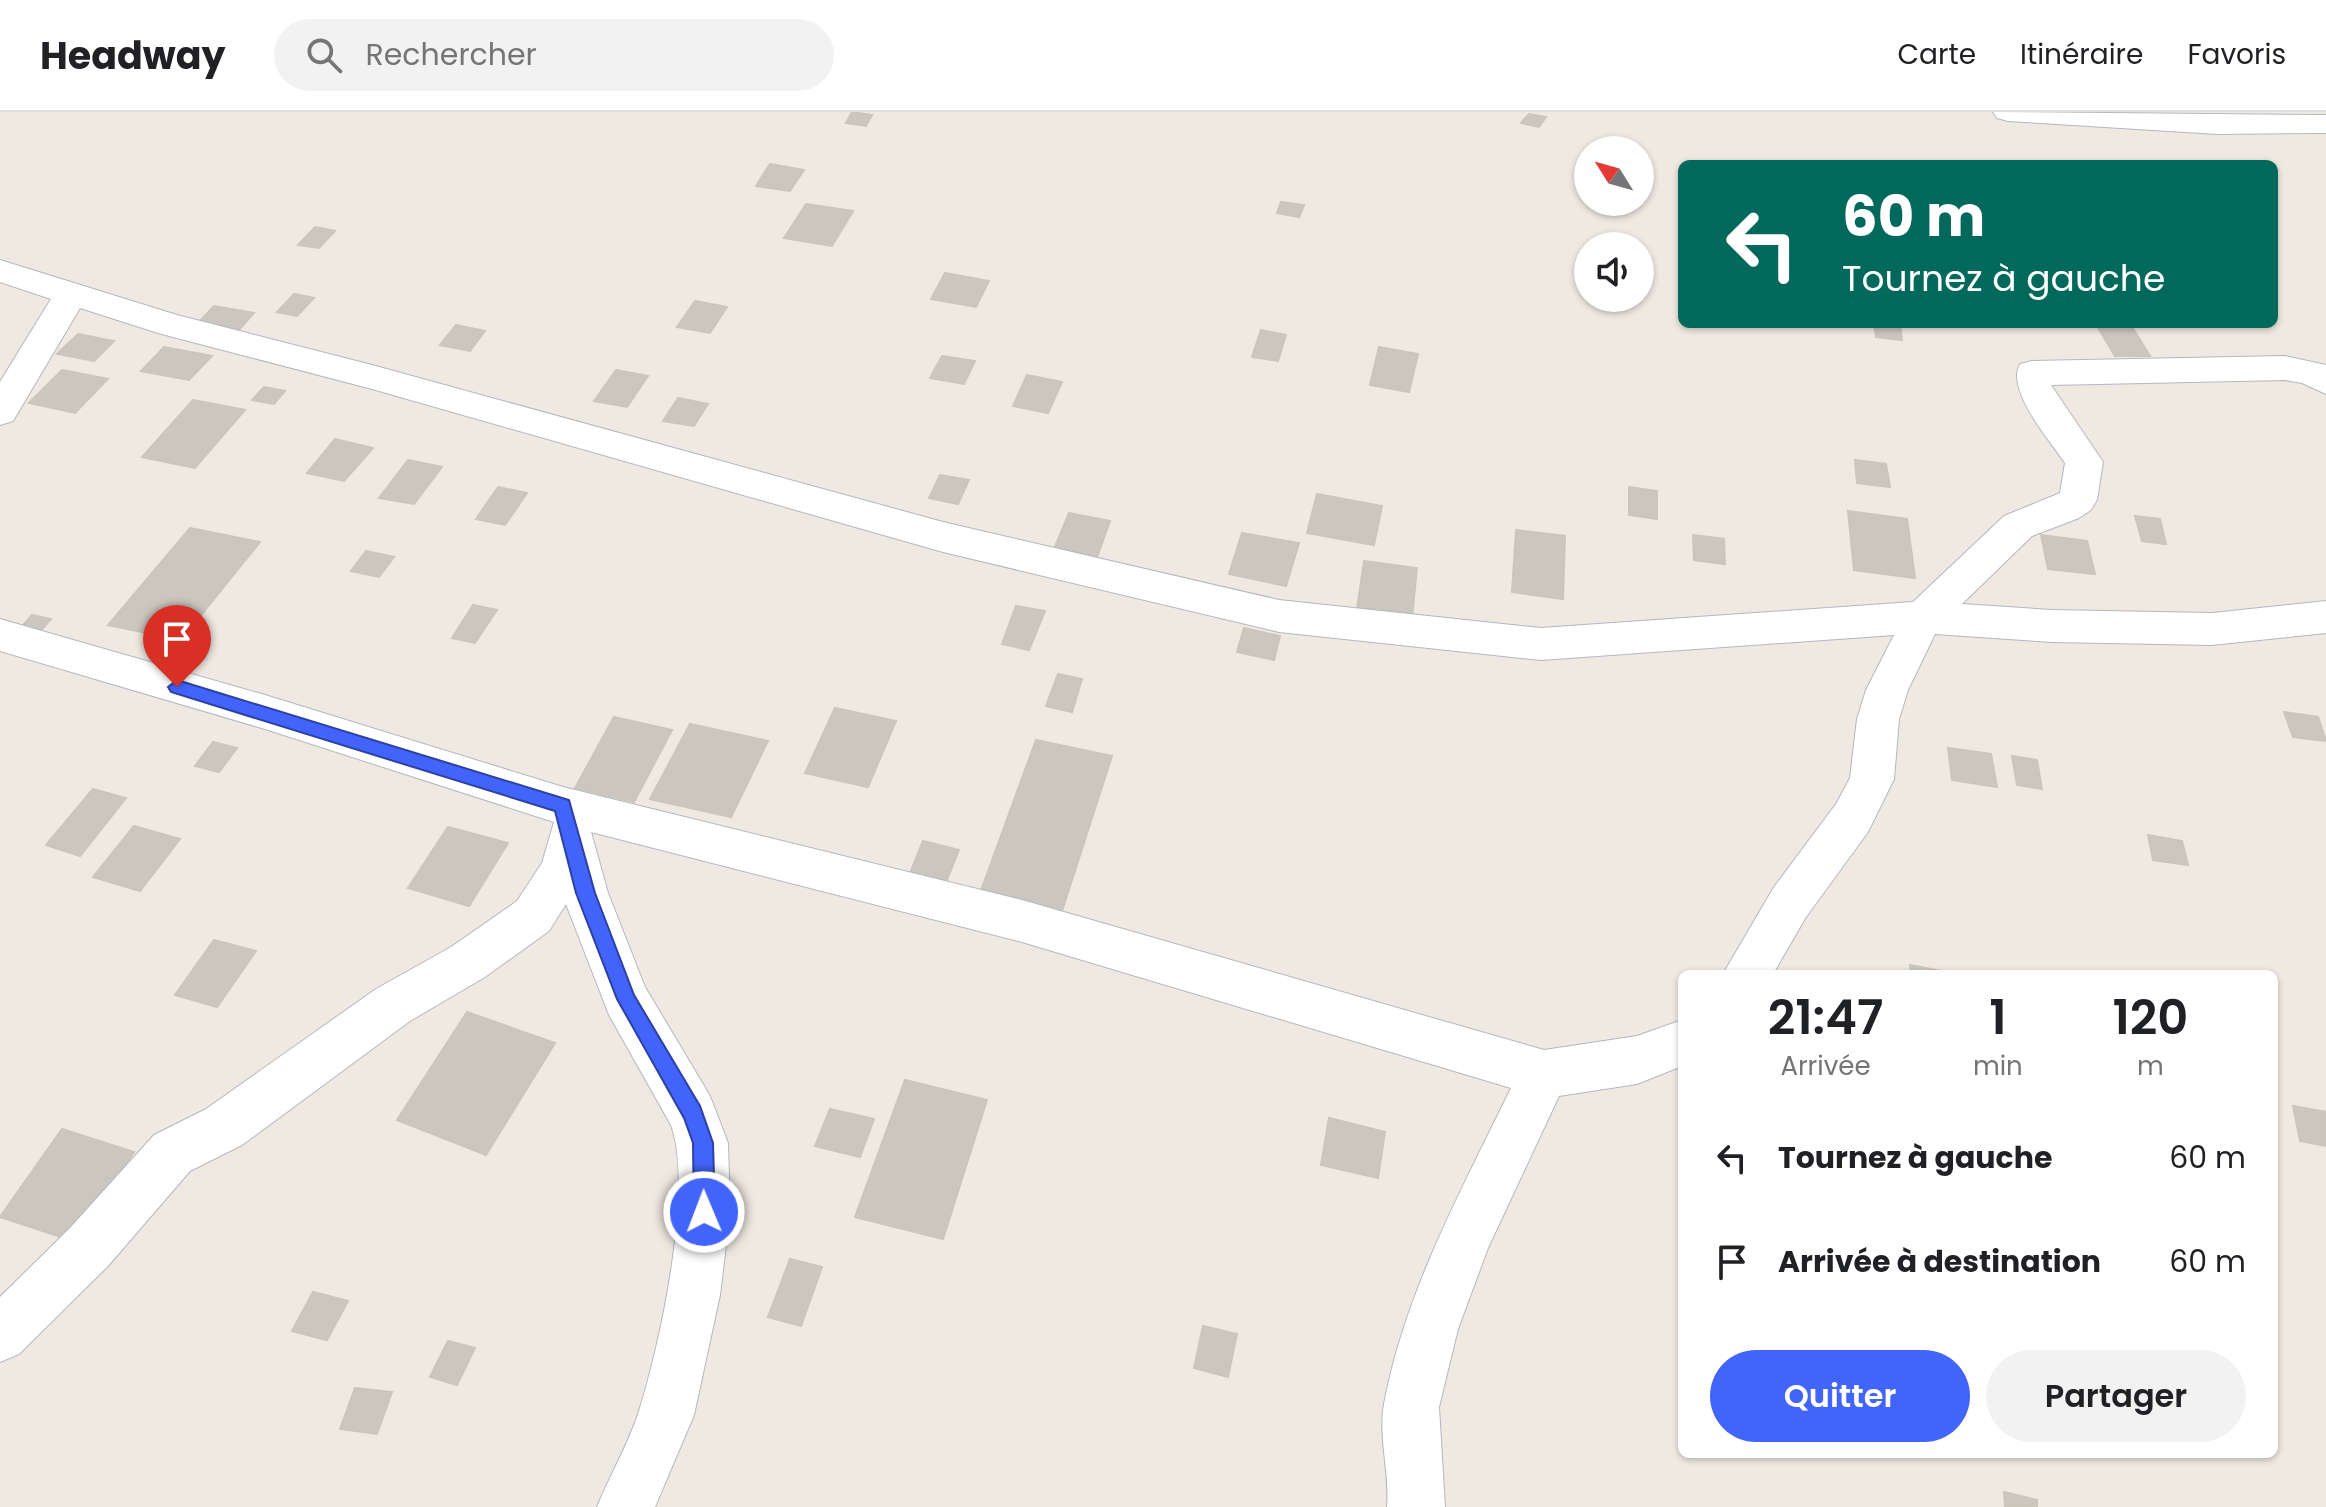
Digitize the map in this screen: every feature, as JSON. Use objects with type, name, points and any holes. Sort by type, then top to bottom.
[{"type":"street","points":[[2008,112],[2217,125],[2326,124]]},
{"type":"street","points":[[0,271],[170,325],[372,377],[943,537],[1279,616],[1541,644],[1923,617],[2052,626],[2212,629],[2326,617]]},
{"type":"street","points":[[0,412],[71,294]]},
{"type":"street","points":[[1749,970],[1790,902],[1852,818],[1872,779],[1878,719],[1887,690],[1923,617],[2018,526],[2078,500],[2084,462],[2034,388],[2032,373],[2285,368],[2312,373],[2326,382]]},
{"type":"street","points":[[0,635],[265,712],[568,825],[1022,921],[1544,1074],[1637,1060],[1678,1045]]},
{"type":"street","points":[[0,1335],[89,1247],[172,1153],[224,1127],[393,1005],[468,962],[533,916],[561,873],[568,825]]},
{"type":"street","points":[[568,825],[585,893],[626,999],[692,1113],[703,1143],[704,1212],[693,1295],[666,1415],[626,1507]]},
{"type":"street","points":[[1416,1507],[1411,1407],[1431,1329],[1466,1238],[1544,1074]]},
{"type":"building","points":[[852,112],[872,115],[866,126],[846,123]]},
{"type":"building","points":[[1529,114],[1546,117],[1539,127],[1521,123]]},
{"type":"building","points":[[770,164],[804,170],[790,191],[756,186]]},
{"type":"building","points":[[1281,202],[1304,205],[1299,217],[1277,213]]},
{"type":"building","points":[[806,204],[853,211],[832,246],[784,238]]},
{"type":"building","points":[[315,227],[335,231],[319,248],[298,245]]},
{"type":"building","points":[[945,273],[989,281],[976,307],[931,299]]},
{"type":"building","points":[[294,294],[314,298],[297,316],[277,312]]},
{"type":"building","points":[[695,301],[727,307],[710,333],[677,327]]},
{"type":"building","points":[[214,306],[254,313],[239,330],[199,322]]},
{"type":"building","points":[[456,325],[485,331],[470,351],[440,345]]},
{"type":"building","points":[[1875,328],[1900,328],[1902,340],[1876,337]]},
{"type":"building","points":[[2098,328],[2133,328],[2150,356],[2115,356]]},
{"type":"building","points":[[1261,330],[1286,335],[1278,361],[1252,357]]},
{"type":"building","points":[[78,334],[114,341],[94,361],[57,354]]},
{"type":"building","points":[[164,347],[212,356],[189,380],[141,371]]},
{"type":"building","points":[[1379,347],[1418,354],[1409,392],[1370,385]]},
{"type":"building","points":[[942,356],[975,361],[964,384],[930,378]]},
{"type":"building","points":[[62,370],[108,379],[75,413],[29,403]]},
{"type":"building","points":[[616,370],[648,376],[627,407],[594,401]]},
{"type":"building","points":[[1027,375],[1062,382],[1048,413],[1013,406]]},
{"type":"building","points":[[264,387],[285,391],[274,404],[252,400]]},
{"type":"building","points":[[678,398],[708,404],[694,426],[663,421]]},
{"type":"building","points":[[193,400],[245,410],[195,468],[142,457]]},
{"type":"building","points":[[335,439],[373,448],[344,481],[307,473]]},
{"type":"building","points":[[408,460],[442,467],[414,504],[379,498]]},
{"type":"building","points":[[1855,460],[1886,464],[1890,487],[1857,483]]},
{"type":"building","points":[[940,475],[969,480],[958,504],[929,498]]},
{"type":"building","points":[[498,487],[527,493],[505,525],[476,519]]},
{"type":"building","points":[[1629,487],[1657,491],[1657,519],[1629,515]]},
{"type":"building","points":[[1317,494],[1382,506],[1374,545],[1307,533]]},
{"type":"building","points":[[1848,511],[1907,519],[1915,578],[1854,570]]},
{"type":"building","points":[[1069,513],[1110,521],[1097,557],[1054,549]]},
{"type":"building","points":[[2135,516],[2160,519],[2166,544],[2142,541]]},
{"type":"building","points":[[190,528],[260,542],[181,640],[108,625]]},
{"type":"building","points":[[1516,530],[1565,536],[1563,599],[1512,592]]},
{"type":"building","points":[[1242,533],[1299,543],[1286,586],[1229,574]]},
{"type":"building","points":[[1693,535],[1724,539],[1725,564],[1694,560]]},
{"type":"building","points":[[2041,535],[2087,541],[2095,574],[2048,569]]},
{"type":"building","points":[[366,551],[394,557],[379,577],[351,571]]},
{"type":"building","points":[[1364,561],[1417,568],[1412,617],[1357,609]]},
{"type":"building","points":[[473,605],[497,610],[475,643],[452,638]]},
{"type":"building","points":[[1016,606],[1045,611],[1029,650],[1002,644]]},
{"type":"building","points":[[32,615],[51,619],[35,637],[17,632]]},
{"type":"building","points":[[1244,628],[1280,636],[1274,660],[1237,652]]},
{"type":"building","points":[[1058,674],[1082,679],[1072,712],[1046,706]]},
{"type":"building","points":[[835,708],[896,721],[868,787],[805,773]]},
{"type":"building","points":[[2284,712],[2318,717],[2326,741],[2293,737]]},
{"type":"building","points":[[614,717],[672,730],[634,802],[575,788]]},
{"type":"building","points":[[690,724],[768,741],[731,817],[650,799]]},
{"type":"building","points":[[1036,740],[1112,756],[1061,914],[979,896]]},
{"type":"building","points":[[213,742],[237,748],[219,772],[195,766]]},
{"type":"building","points":[[1948,748],[1991,754],[1997,787],[1952,780]]},
{"type":"building","points":[[2012,756],[2037,760],[2042,789],[2017,785]]},
{"type":"building","points":[[93,789],[126,798],[80,856],[46,845]]},
{"type":"building","points":[[134,826],[180,839],[140,891],[93,877]]},
{"type":"building","points":[[448,827],[508,843],[469,906],[408,888]]},
{"type":"building","points":[[2148,835],[2182,841],[2188,865],[2153,860]]},
{"type":"building","points":[[923,841],[959,850],[942,892],[906,883]]},
{"type":"building","points":[[214,940],[256,951],[217,1007],[175,995]]},
{"type":"building","points":[[1910,965],[1936,970],[1911,970]]},
{"type":"building","points":[[467,1012],[555,1043],[486,1155],[397,1120]]},
{"type":"building","points":[[905,1080],[987,1100],[943,1239],[855,1217]]},
{"type":"building","points":[[2293,1106],[2326,1112],[2326,1146],[2300,1141]]},
{"type":"building","points":[[830,1109],[874,1119],[860,1157],[815,1146]]},
{"type":"building","points":[[1329,1118],[1385,1132],[1378,1178],[1321,1165]]},
{"type":"building","points":[[62,1129],[134,1152],[73,1241],[0,1217]]},
{"type":"building","points":[[790,1259],[822,1267],[801,1326],[768,1317]]},
{"type":"building","points":[[313,1292],[348,1301],[327,1340],[292,1331]]},
{"type":"building","points":[[1203,1326],[1237,1334],[1228,1377],[1194,1368]]},
{"type":"building","points":[[448,1341],[475,1348],[457,1385],[430,1377]]},
{"type":"building","points":[[355,1388],[392,1392],[377,1434],[340,1429]]},
{"type":"building","points":[[2004,1492],[2037,1500],[2037,1507],[2005,1507]]},
{"type":"route","points":[[177,687],[563,806],[585,893],[626,999],[692,1113],[703,1143],[704,1212]]}]
